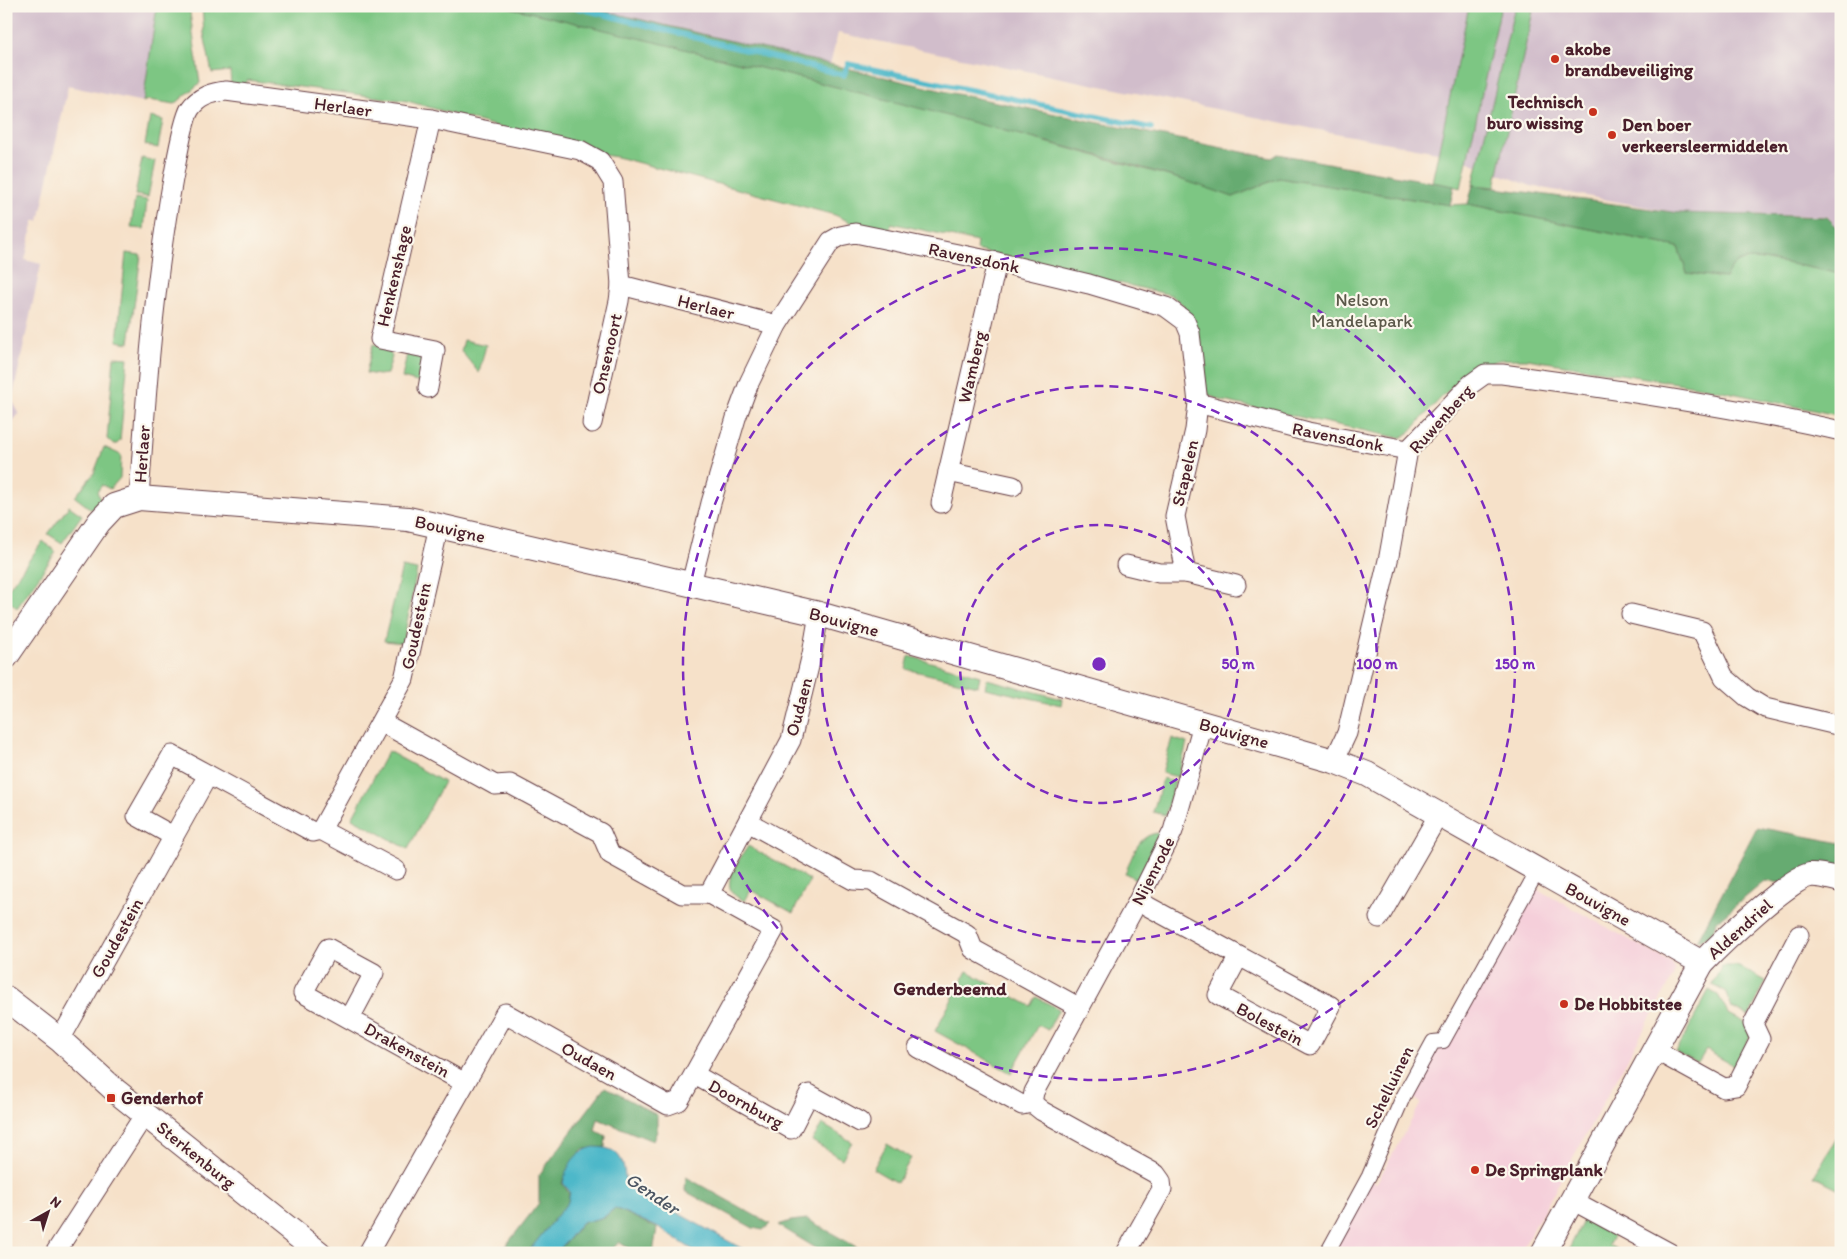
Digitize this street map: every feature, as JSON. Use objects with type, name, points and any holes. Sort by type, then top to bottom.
[{"type":"street","name":"Herlaer","points":[[139,498],[150,353],[162,244],[176,162],[189,109],[198,100],[213,92],[226,91],[431,119],[580,150],[600,161],[613,182],[621,285],[777,324]]},
{"type":"street","name":"Henkenshage","points":[[428,388],[435,350],[380,339],[431,119]]},
{"type":"street","name":"Ravensdonk","points":[[691,584],[711,503],[736,418],[749,383],[777,324],[831,241],[840,236],[856,233],[997,262],[1089,284],[1166,307],[1185,321],[1190,333],[1198,403],[1308,432],[1408,450]]},
{"type":"street","name":"Wamberg","points":[[941,503],[997,262]]},
{"type":"street","name":"Onsenoort","points":[[592,423],[621,285]]},
{"type":"street","name":"Ruwenberg","points":[[1334,761],[1350,723],[1389,556],[1408,450],[1460,394],[1485,374],[1502,374],[1671,398],[1782,418],[1841,431]]},
{"type":"street","name":"Stapelen","points":[[1186,572],[1175,516],[1198,403]]},
{"type":"street","points":[[948,472],[1013,486]]},
{"type":"street","name":"Bouvigne","points":[[6,657],[99,522],[114,506],[139,498],[399,518],[819,614],[1334,761],[1367,774],[1702,963]]},
{"type":"street","name":"Goudestein","points":[[321,830],[404,679],[439,526]]},
{"type":"street","points":[[1126,565],[1159,573],[1186,572],[1236,585]]},
{"type":"street","name":"Oudaen","points":[[709,894],[791,740],[812,654],[819,614]]},
{"type":"street","points":[[1631,614],[1702,630],[1724,677],[1754,703],[1765,708],[1841,726]]},
{"type":"street","name":"Oudaen","points":[[368,1253],[505,1014],[668,1105],[679,1101],[774,930],[709,894],[682,894],[610,854],[601,833],[510,784],[496,784],[381,722]]},
{"type":"street","name":"Nijenrode","points":[[1032,1103],[1034,1092],[1138,901],[1173,831],[1203,724]]},
{"type":"street","points":[[173,836],[137,816],[172,755],[313,832],[321,830],[396,870]]},
{"type":"street","name":"Goudestein","points":[[60,1040],[208,775]]},
{"type":"street","points":[[1379,918],[1438,814]]},
{"type":"street","points":[[748,822],[853,880],[871,881],[967,934],[972,949],[1080,1008]]},
{"type":"street","name":"Schelluinen","points":[[1327,1253],[1369,1176],[1403,1097],[1433,1042],[1444,1041],[1538,870]]},
{"type":"street","name":"Aldendriel","points":[[1543,1253],[1702,963],[1715,949],[1785,887],[1810,875],[1841,880]]},
{"type":"street","name":"Bolestein","points":[[1138,901],[1331,1006],[1310,1045],[1218,995],[1239,956]]},
{"type":"street","points":[[1655,1050],[1724,1088],[1736,1086],[1760,1039],[1753,1024],[1799,935]]},
{"type":"street","name":"Sterkenburg","points":[[6,998],[60,1040],[117,1092],[318,1253]]},
{"type":"street","name":"Drakenstein","points":[[350,1018],[465,1082]]},
{"type":"street","points":[[918,1048],[1022,1105],[1032,1103],[1042,1111],[1156,1174],[1162,1181],[1162,1189],[1126,1253]]},
{"type":"street","name":"Doornburg","points":[[694,1075],[790,1129],[809,1094],[860,1122]]},
{"type":"street","points":[[55,1253],[145,1114]]},
{"type":"street","points":[[1572,1200],[1670,1253]]},
{"type":"shaded area","points":[[6,6],[157,6],[143,102],[68,86],[39,221],[34,221],[25,260],[41,264],[12,400],[19,413],[6,431]]},
{"type":"shaded area","points":[[583,6],[1841,6],[1841,231],[1827,216],[1680,213],[1531,186],[1448,154],[1314,129],[838,33],[830,65]]},
{"type":"shaded area","points":[[1537,889],[1672,963],[1675,969],[1673,977],[1520,1253],[1331,1253],[1371,1181],[1376,1184],[1421,1103],[1409,1095],[1434,1049],[1439,1046],[1445,1048],[1532,891]]},
{"type":"green space","points":[[157,6],[189,6],[200,83],[175,104],[148,100],[143,102]]},
{"type":"green space","name":"Nelson Mandelapark","points":[[202,6],[504,6],[929,110],[1201,185],[1233,197],[1279,178],[1450,205],[1468,204],[1678,247],[1687,273],[1725,278],[1738,263],[1751,259],[1835,273],[1841,272],[1841,416],[1708,388],[1527,359],[1499,360],[1478,368],[1443,396],[1412,430],[1400,438],[1223,401],[1210,396],[1201,384],[1194,325],[1182,304],[1171,295],[976,250],[977,242],[891,223],[889,232],[856,225],[835,215],[617,157],[590,153],[407,101],[247,80],[246,87],[231,85],[230,71],[212,73],[204,34]]},
{"type":"green space","points":[[504,6],[583,6],[952,93],[1272,158],[1278,154],[1454,186],[1450,205],[1279,178],[1233,197],[1080,150],[745,64]]},
{"type":"green space","points":[[1469,6],[1501,6],[1461,188],[1432,182]]},
{"type":"green space","points":[[1515,6],[1534,6],[1495,187],[1473,185]]},
{"type":"green space","points":[[150,117],[163,120],[158,148],[145,145]]},
{"type":"green space","points":[[142,158],[155,161],[148,197],[135,195]]},
{"type":"green space","points":[[1473,185],[1680,213],[1827,217],[1841,231],[1841,272],[1835,273],[1751,259],[1738,263],[1725,278],[1687,273],[1678,247],[1468,204]]},
{"type":"green space","points":[[135,198],[147,200],[144,229],[131,228]]},
{"type":"green space","points":[[126,253],[141,255],[129,343],[117,341]]},
{"type":"green space","points":[[464,340],[486,345],[479,373],[461,351]]},
{"type":"green space","points":[[373,344],[389,351],[392,357],[387,374],[366,373]]},
{"type":"green space","points":[[407,353],[427,357],[421,383],[402,378]]},
{"type":"green space","points":[[114,357],[128,358],[120,441],[117,444],[112,444],[107,439]]},
{"type":"green space","points":[[104,447],[121,455],[120,478],[110,489],[102,485],[97,492],[102,501],[92,510],[75,497],[94,473]]},
{"type":"green space","points":[[69,506],[82,515],[62,543],[48,534]]},
{"type":"green space","points":[[43,541],[56,552],[17,608],[6,599],[6,592]]},
{"type":"green space","points":[[402,567],[417,570],[403,643],[384,641]]},
{"type":"green space","points":[[909,656],[980,676],[978,686],[906,669]]},
{"type":"green space","points":[[987,679],[1062,699],[1061,705],[985,688]]},
{"type":"green space","points":[[1172,738],[1187,743],[1178,777],[1162,773]]},
{"type":"green space","points":[[388,751],[444,782],[408,849],[352,818]]},
{"type":"green space","points":[[1163,778],[1175,782],[1165,815],[1153,812]]},
{"type":"green space","points":[[1757,827],[1841,843],[1841,870],[1782,883],[1765,881],[1717,921],[1715,928],[1710,934],[1704,939],[1697,941]]},
{"type":"green space","points":[[1158,833],[1160,837],[1137,880],[1125,873],[1133,853],[1140,842]]},
{"type":"green space","points":[[748,846],[810,880],[793,913],[751,890],[745,901],[733,893],[730,887],[731,875]]},
{"type":"green space","points":[[1722,966],[1737,966],[1766,981],[1749,1016],[1732,1008],[1727,993],[1712,985]]},
{"type":"green space","points":[[967,971],[1031,1006],[1036,997],[1059,1009],[1048,1030],[1038,1025],[1011,1073],[935,1031]]},
{"type":"green space","points":[[1709,990],[1718,995],[1729,1014],[1748,1024],[1751,1034],[1736,1067],[1706,1050],[1698,1063],[1676,1052]]},
{"type":"green space","points":[[605,1087],[657,1115],[657,1131],[653,1141],[598,1119],[595,1130],[606,1136],[605,1147],[583,1149],[570,1164],[562,1183],[569,1193],[568,1202],[527,1253],[500,1253],[539,1203],[539,1175]]},
{"type":"green space","points":[[822,1124],[852,1142],[842,1159],[812,1141]]},
{"type":"green space","points":[[1841,1131],[1841,1190],[1814,1176]]},
{"type":"green space","points":[[887,1144],[911,1158],[897,1183],[873,1169]]},
{"type":"green space","points":[[686,1177],[770,1224],[763,1230],[753,1228],[685,1191]]},
{"type":"green space","points":[[615,1208],[657,1228],[653,1253],[636,1253],[619,1242],[609,1253],[557,1253],[582,1223],[605,1217]]},
{"type":"green space","points":[[1585,1217],[1615,1232],[1608,1245],[1624,1253],[1567,1253]]},
{"type":"green space","points":[[807,1219],[867,1253],[824,1253],[778,1225]]},
{"type":"water","points":[[594,1147],[611,1150],[616,1153],[622,1163],[626,1186],[750,1253],[698,1253],[657,1227],[615,1208],[604,1217],[581,1223],[557,1253],[527,1253],[568,1202],[570,1192],[563,1183],[567,1170],[573,1160],[577,1155]]},
{"type":"waterway","points":[[570,6],[844,75],[848,64],[1151,128]]},
{"type":"place","name":"akobe brandbeveiliging","points":[[1555,59]]},
{"type":"place","name":"Technisch buro wissing","points":[[1593,112]]},
{"type":"place","name":"Den boer verkeersleermiddelen","points":[[1612,135]]},
{"type":"place","name":"De Hobbitstee","points":[[1564,1004]]},
{"type":"place","name":"Genderhof","points":[[111,1098]]},
{"type":"place","name":"De Springplank","points":[[1475,1170]]},
{"type":"district","name":"Genderbeemd","points":[[950,988]]},
{"type":"water label","name":"Gender","points":[[653,1193]]}]
